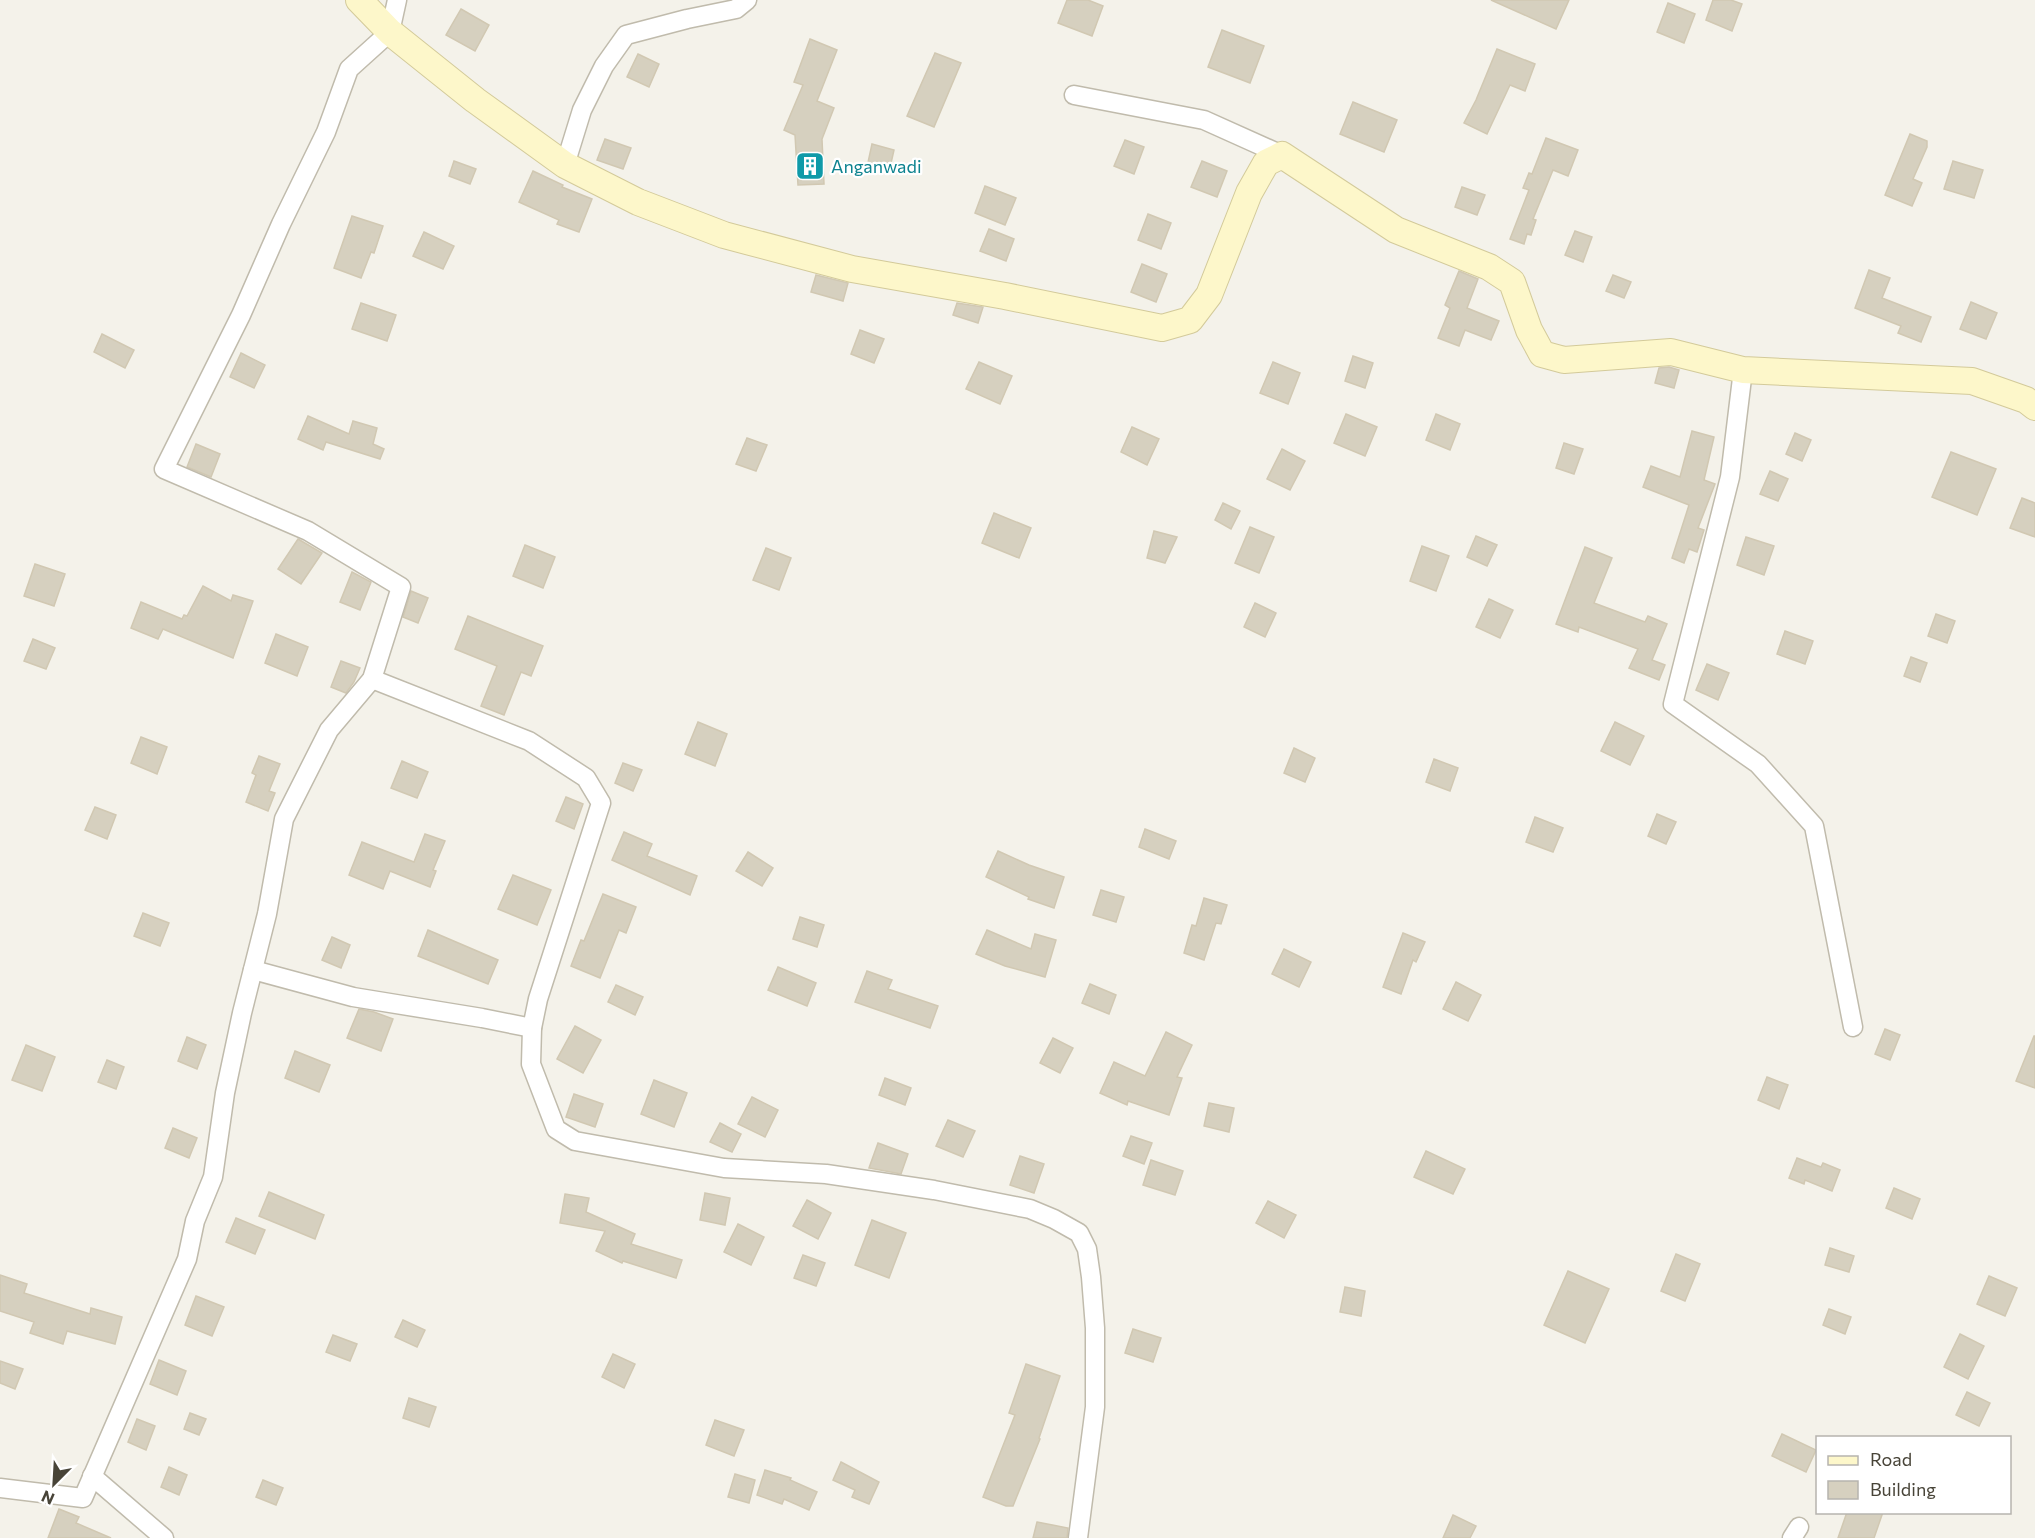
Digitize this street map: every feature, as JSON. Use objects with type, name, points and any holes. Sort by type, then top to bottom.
[{"type":"street","points":[[359,0],[390,32],[475,100],[565,165],[638,202],[724,235],[852,269],[1005,296],[1162,328],[1190,320],[1209,295],[1249,192],[1266,163],[1281,155]]},
{"type":"street","points":[[0,1488],[83,1498],[188,1260],[195,1221],[213,1177],[225,1093],[267,914],[284,819],[329,730],[372,679],[401,587],[308,531],[164,469],[241,315],[281,224],[326,132],[348,69],[390,32],[397,0]]},
{"type":"street","points":[[565,165],[582,110],[604,66],[626,35],[736,9],[747,0]]},
{"type":"street","points":[[1074,95],[1204,120],[1281,155],[1396,230],[1489,267],[1512,282],[1528,330],[1542,354],[1564,360],[1671,352],[1743,370],[1972,381],[2026,400],[2035,407]]},
{"type":"street","points":[[1743,370],[1730,477],[1673,704],[1758,764],[1814,826],[1853,1028]]},
{"type":"street","points":[[372,679],[530,741],[586,778],[601,803],[538,999],[532,1028],[531,1064],[555,1129],[575,1141],[724,1168],[826,1174],[934,1190],[1030,1209],[1079,1233],[1087,1249],[1091,1277],[1095,1328],[1095,1407],[1078,1538]]},
{"type":"street","points":[[253,970],[353,997],[532,1028]]},
{"type":"street","points":[[92,1476],[164,1538]]},
{"type":"building","points":[[1067,0],[1088,0],[1103,6],[1092,36],[1058,23]]},
{"type":"building","points":[[1491,0],[1569,0],[1556,29]]},
{"type":"building","points":[[1713,0],[1731,0],[1742,4],[1732,31],[1706,20]]},
{"type":"building","points":[[1668,3],[1695,14],[1684,43],[1657,32]]},
{"type":"building","points":[[461,9],[489,25],[475,51],[446,35]]},
{"type":"building","points":[[1222,30],[1264,46],[1250,83],[1208,67]]},
{"type":"building","points":[[810,39],[837,50],[817,101],[834,108],[822,139],[824,184],[798,185],[795,135],[784,130],[803,85],[794,82]]},
{"type":"building","points":[[1497,49],[1535,64],[1525,91],[1510,85],[1487,134],[1464,123]]},
{"type":"building","points":[[935,53],[961,63],[934,127],[907,116]]},
{"type":"building","points":[[638,54],[659,64],[649,87],[627,77]]},
{"type":"building","points":[[1353,102],[1397,120],[1384,152],[1340,134]]},
{"type":"building","points":[[1910,134],[1927,141],[1927,147],[1913,179],[1922,183],[1912,206],[1885,195]]},
{"type":"building","points":[[1546,138],[1578,150],[1568,176],[1553,170],[1533,219],[1536,220],[1531,235],[1527,234],[1524,244],[1510,239],[1529,190],[1523,188],[1529,173],[1532,174]]},
{"type":"building","points":[[605,139],[631,148],[623,169],[597,160]]},
{"type":"building","points":[[1125,140],[1144,147],[1134,174],[1114,166]]},
{"type":"building","points":[[872,144],[894,150],[889,172],[867,167]]},
{"type":"building","points":[[454,161],[476,169],[470,184],[449,176]]},
{"type":"building","points":[[1202,161],[1227,171],[1217,197],[1191,187]]},
{"type":"building","points":[[1953,161],[1983,170],[1974,198],[1944,189]]},
{"type":"building","points":[[533,171],[563,185],[562,187],[592,199],[579,232],[557,224],[559,220],[519,202]]},
{"type":"building","points":[[985,186],[1016,198],[1005,225],[975,213]]},
{"type":"building","points":[[1462,187],[1485,195],[1477,215],[1455,207]]},
{"type":"building","points":[[1148,214],[1171,223],[1161,249],[1138,240]]},
{"type":"building","points":[[352,216],[383,226],[374,253],[371,252],[361,278],[334,268]]},
{"type":"building","points":[[989,229],[1014,239],[1006,261],[980,251]]},
{"type":"building","points":[[1575,231],[1592,237],[1583,262],[1565,255]]},
{"type":"building","points":[[424,232],[454,246],[443,269],[413,256]]},
{"type":"building","points":[[1142,264],[1167,274],[1156,302],[1131,292]]},
{"type":"building","points":[[1869,270],[1890,278],[1882,298],[1931,317],[1921,342],[1898,333],[1901,326],[1855,308]]},
{"type":"building","points":[[1459,271],[1478,279],[1467,308],[1499,321],[1491,340],[1465,330],[1459,346],[1438,338],[1450,308],[1445,305]]},
{"type":"building","points":[[816,275],[848,283],[843,301],[811,292]]},
{"type":"building","points":[[1613,275],[1631,282],[1624,298],[1606,291]]},
{"type":"building","points":[[1971,302],[1997,313],[1986,339],[1960,329]]},
{"type":"building","points":[[361,303],[396,315],[387,341],[352,329]]},
{"type":"building","points":[[957,303],[983,307],[978,323],[953,315]]},
{"type":"building","points":[[860,330],[884,339],[874,363],[851,354]]},
{"type":"building","points":[[102,334],[134,350],[125,368],[94,352]]},
{"type":"building","points":[[241,353],[265,365],[254,388],[230,377]]},
{"type":"building","points":[[1353,356],[1373,363],[1365,388],[1345,381]]},
{"type":"building","points":[[979,362],[1012,376],[1000,404],[966,389]]},
{"type":"building","points":[[1273,362],[1300,373],[1288,404],[1260,393]]},
{"type":"building","points":[[1669,367],[1679,370],[1674,388],[1655,383],[1659,368]]},
{"type":"building","points":[[1346,414],[1377,427],[1365,456],[1334,443]]},
{"type":"building","points":[[1436,414],[1460,424],[1450,450],[1426,440]]},
{"type":"building","points":[[308,416],[349,434],[353,421],[377,428],[373,444],[384,449],[380,459],[326,442],[323,450],[298,439]]},
{"type":"building","points":[[1132,427],[1159,439],[1147,465],[1121,452]]},
{"type":"building","points":[[1692,431],[1714,437],[1704,480],[1715,484],[1698,528],[1704,530],[1697,552],[1689,549],[1684,563],[1672,558],[1689,505],[1643,487],[1651,466],[1680,477]]},
{"type":"building","points":[[1795,433],[1811,440],[1802,461],[1786,454]]},
{"type":"building","points":[[747,438],[767,445],[756,471],[736,464]]},
{"type":"building","points":[[1564,443],[1583,449],[1574,474],[1556,468]]},
{"type":"building","points":[[196,444],[220,454],[211,477],[187,467]]},
{"type":"building","points":[[1282,449],[1305,461],[1290,490],[1267,479]]},
{"type":"building","points":[[1951,452],[1996,469],[1977,515],[1932,497]]},
{"type":"building","points":[[1770,471],[1788,479],[1778,501],[1760,494]]},
{"type":"building","points":[[2022,498],[2035,503],[2035,537],[2010,528]]},
{"type":"building","points":[[1223,503],[1240,511],[1231,529],[1215,520]]},
{"type":"building","points":[[994,513],[1031,528],[1019,558],[982,543]]},
{"type":"building","points":[[1250,527],[1274,537],[1259,573],[1235,563]]},
{"type":"building","points":[[1154,531],[1177,537],[1165,563],[1147,558]]},
{"type":"building","points":[[1476,536],[1497,545],[1487,566],[1467,557]]},
{"type":"building","points":[[1746,537],[1774,546],[1764,575],[1737,565]]},
{"type":"building","points":[[298,539],[322,553],[301,584],[278,569]]},
{"type":"building","points":[[525,545],[555,557],[543,588],[513,576]]},
{"type":"building","points":[[1422,546],[1449,556],[1436,591],[1410,581]]},
{"type":"building","points":[[1585,547],[1612,558],[1594,603],[1645,622],[1648,616],[1667,624],[1652,660],[1665,665],[1659,680],[1629,668],[1638,649],[1579,627],[1578,632],[1556,624]]},
{"type":"building","points":[[766,548],[791,558],[779,590],[753,580]]},
{"type":"building","points":[[35,564],[65,574],[54,606],[24,596]]},
{"type":"building","points":[[352,572],[371,582],[360,610],[340,602]]},
{"type":"building","points":[[203,586],[231,601],[233,595],[253,601],[233,658],[163,629],[158,639],[131,628],[141,602],[182,619],[184,615],[187,616]]},
{"type":"building","points":[[411,591],[428,598],[418,623],[403,617]]},
{"type":"building","points":[[1489,599],[1513,610],[1500,638],[1476,627]]},
{"type":"building","points":[[1255,603],[1276,613],[1265,637],[1244,627]]},
{"type":"building","points":[[1936,614],[1955,621],[1947,643],[1928,636]]},
{"type":"building","points":[[468,616],[543,646],[531,676],[521,672],[504,715],[481,706],[497,666],[455,649]]},
{"type":"building","points":[[1785,631],[1813,641],[1805,664],[1777,654]]},
{"type":"building","points":[[276,634],[308,647],[297,676],[265,663]]},
{"type":"building","points":[[33,639],[55,648],[46,669],[24,661]]},
{"type":"building","points":[[1911,657],[1927,663],[1920,682],[1904,676]]},
{"type":"building","points":[[341,661],[360,668],[346,693],[331,687]]},
{"type":"building","points":[[1707,664],[1729,673],[1718,700],[1696,690]]},
{"type":"building","points":[[698,722],[727,734],[715,766],[685,754]]},
{"type":"building","points":[[1615,722],[1644,736],[1630,765],[1601,751]]},
{"type":"building","points":[[141,737],[167,747],[157,774],[131,763]]},
{"type":"building","points":[[1294,748],[1315,758],[1305,782],[1284,773]]},
{"type":"building","points":[[259,756],[280,764],[269,791],[275,793],[268,811],[246,802],[256,775],[252,773]]},
{"type":"building","points":[[1434,759],[1458,768],[1450,791],[1426,782]]},
{"type":"building","points":[[402,761],[428,772],[417,798],[391,788]]},
{"type":"building","points":[[623,763],[642,770],[633,791],[615,783]]},
{"type":"building","points":[[566,797],[583,804],[574,829],[556,821]]},
{"type":"building","points":[[95,807],[116,815],[107,839],[85,830]]},
{"type":"building","points":[[1657,814],[1676,822],[1666,844],[1648,836]]},
{"type":"building","points":[[1535,817],[1563,828],[1553,852],[1526,842]]},
{"type":"building","points":[[1145,829],[1176,841],[1169,859],[1139,847]]},
{"type":"building","points":[[624,832],[652,844],[647,856],[697,876],[690,895],[612,860]]},
{"type":"building","points":[[425,834],[445,841],[433,870],[436,871],[430,887],[390,871],[383,889],[349,875],[362,842],[414,862]]},
{"type":"building","points":[[998,851],[1064,877],[1054,908],[1028,899],[1029,897],[986,877]]},
{"type":"building","points":[[748,852],[773,868],[762,886],[736,871]]},
{"type":"building","points":[[513,875],[551,890],[537,925],[498,909]]},
{"type":"building","points":[[1101,890],[1124,897],[1116,922],[1093,915]]},
{"type":"building","points":[[603,894],[636,907],[626,933],[619,930],[600,978],[571,966]]},
{"type":"building","points":[[1204,898],[1227,905],[1221,924],[1216,923],[1204,960],[1184,953],[1192,925],[1196,926]]},
{"type":"building","points":[[143,913],[169,923],[160,946],[134,936]]},
{"type":"building","points":[[800,917],[824,925],[817,947],[793,939]]},
{"type":"building","points":[[428,930],[498,960],[488,984],[418,956]]},
{"type":"building","points":[[987,930],[1031,949],[1035,934],[1056,940],[1045,977],[1005,966],[976,954]]},
{"type":"building","points":[[1403,933],[1425,942],[1416,962],[1413,960],[1401,994],[1383,987]]},
{"type":"building","points":[[332,937],[350,945],[341,968],[322,960]]},
{"type":"building","points":[[1284,949],[1311,962],[1299,987],[1272,974]]},
{"type":"building","points":[[778,967],[816,983],[807,1006],[768,990]]},
{"type":"building","points":[[867,971],[892,980],[888,989],[938,1006],[930,1028],[855,1002]]},
{"type":"building","points":[[1456,982],[1481,995],[1468,1021],[1443,1009]]},
{"type":"building","points":[[1090,984],[1116,995],[1109,1014],[1082,1003]]},
{"type":"building","points":[[616,985],[643,997],[635,1015],[608,1002]]},
{"type":"building","points":[[359,1009],[393,1019],[381,1051],[347,1038]]},
{"type":"building","points":[[575,1026],[601,1040],[583,1073],[557,1059]]},
{"type":"building","points":[[1885,1029],[1900,1035],[1890,1060],[1875,1054]]},
{"type":"building","points":[[1166,1032],[1192,1045],[1177,1077],[1182,1078],[1169,1115],[1128,1101],[1127,1105],[1100,1093],[1114,1062],[1145,1076]]},
{"type":"building","points":[[2035,1036],[2035,1088],[2016,1081]]},
{"type":"building","points":[[187,1037],[206,1045],[197,1069],[178,1061]]},
{"type":"building","points":[[1053,1038],[1073,1048],[1060,1073],[1040,1063]]},
{"type":"building","points":[[26,1045],[55,1057],[42,1091],[12,1080]]},
{"type":"building","points":[[295,1051],[330,1065],[319,1092],[285,1078]]},
{"type":"building","points":[[107,1060],[124,1067],[116,1089],[98,1082]]},
{"type":"building","points":[[1767,1077],[1788,1085],[1779,1109],[1758,1100]]},
{"type":"building","points":[[885,1078],[911,1088],[905,1105],[879,1095]]},
{"type":"building","points":[[654,1080],[687,1093],[674,1127],[641,1114]]},
{"type":"building","points":[[574,1094],[603,1104],[595,1127],[566,1117]]},
{"type":"building","points":[[752,1097],[778,1110],[765,1137],[738,1124]]},
{"type":"building","points":[[1209,1103],[1234,1108],[1229,1132],[1204,1126]]},
{"type":"building","points":[[948,1120],[975,1131],[963,1157],[936,1146]]},
{"type":"building","points":[[720,1123],[741,1134],[732,1152],[710,1142]]},
{"type":"building","points":[[173,1128],[197,1138],[189,1158],[165,1148]]},
{"type":"building","points":[[1131,1136],[1152,1143],[1144,1164],[1123,1156]]},
{"type":"building","points":[[878,1143],[908,1154],[901,1174],[869,1168]]},
{"type":"building","points":[[1426,1151],[1465,1169],[1453,1194],[1414,1177]]},
{"type":"building","points":[[1020,1156],[1044,1164],[1034,1193],[1010,1185]]},
{"type":"building","points":[[1797,1158],[1821,1167],[1823,1163],[1840,1170],[1832,1191],[1805,1180],[1804,1184],[1789,1178]]},
{"type":"building","points":[[1151,1160],[1183,1171],[1175,1195],[1143,1185]]},
{"type":"building","points":[[1894,1188],[1920,1199],[1912,1219],[1886,1208]]},
{"type":"building","points":[[269,1192],[324,1215],[315,1239],[259,1216]]},
{"type":"building","points":[[705,1193],[730,1198],[725,1225],[700,1220]]},
{"type":"building","points":[[565,1194],[589,1198],[586,1212],[635,1234],[631,1244],[682,1260],[676,1278],[623,1261],[622,1263],[596,1251],[605,1231],[560,1223]]},
{"type":"building","points":[[807,1200],[831,1213],[818,1239],[793,1226]]},
{"type":"building","points":[[1268,1201],[1296,1215],[1284,1238],[1256,1223]]},
{"type":"building","points":[[236,1218],[265,1230],[255,1254],[226,1242]]},
{"type":"building","points":[[872,1220],[906,1233],[889,1278],[855,1265]]},
{"type":"building","points":[[738,1224],[764,1237],[751,1265],[724,1252]]},
{"type":"building","points":[[1830,1248],[1854,1256],[1849,1272],[1825,1265]]},
{"type":"building","points":[[1676,1254],[1700,1264],[1685,1301],[1661,1291]]},
{"type":"building","points":[[803,1255],[825,1263],[816,1286],[794,1278]]},
{"type":"building","points":[[1568,1271],[1609,1289],[1585,1343],[1544,1325]]},
{"type":"building","points":[[0,1275],[27,1284],[24,1293],[90,1314],[91,1308],[122,1317],[115,1344],[67,1331],[63,1344],[30,1333],[34,1322],[0,1311]]},
{"type":"building","points":[[1989,1276],[2017,1288],[2005,1316],[1977,1304]]},
{"type":"building","points":[[1345,1287],[1365,1291],[1361,1316],[1340,1312]]},
{"type":"building","points":[[196,1296],[224,1307],[212,1336],[185,1325]]},
{"type":"building","points":[[1829,1309],[1851,1317],[1845,1334],[1823,1325]]},
{"type":"building","points":[[403,1320],[425,1330],[417,1347],[395,1337]]},
{"type":"building","points":[[1133,1329],[1161,1338],[1153,1362],[1125,1353]]},
{"type":"building","points":[[1960,1334],[1984,1346],[1968,1379],[1944,1367]]},
{"type":"building","points":[[333,1335],[357,1344],[350,1361],[326,1352]]},
{"type":"building","points":[[613,1354],[635,1364],[624,1388],[602,1377]]},
{"type":"building","points":[[159,1360],[186,1371],[177,1395],[150,1384]]},
{"type":"building","points":[[0,1361],[23,1369],[15,1389],[0,1383]]},
{"type":"building","points":[[1026,1364],[1060,1376],[1040,1439],[1013,1506],[1006,1506],[983,1497],[1015,1415],[1009,1413]]},
{"type":"building","points":[[1967,1392],[1990,1403],[1979,1426],[1956,1415]]},
{"type":"building","points":[[409,1398],[436,1407],[429,1427],[403,1418]]},
{"type":"building","points":[[190,1413],[206,1419],[199,1435],[184,1429]]},
{"type":"building","points":[[137,1419],[155,1426],[146,1450],[128,1442]]},
{"type":"building","points":[[715,1420],[744,1430],[734,1456],[706,1445]]},
{"type":"building","points":[[1782,1434],[1816,1450],[1806,1472],[1772,1456]]},
{"type":"building","points":[[841,1462],[879,1482],[869,1504],[852,1497],[855,1490],[833,1480]]},
{"type":"building","points":[[169,1467],[187,1475],[179,1495],[161,1487]]},
{"type":"building","points":[[765,1470],[791,1478],[790,1480],[817,1492],[809,1510],[784,1499],[782,1504],[757,1495]]},
{"type":"building","points":[[735,1474],[755,1480],[749,1503],[728,1497]]},
{"type":"building","points":[[263,1480],[283,1488],[276,1505],[256,1497]]},
{"type":"building","points":[[59,1509],[79,1517],[76,1523],[111,1538],[48,1538]]},
{"type":"building","points":[[1846,1514],[1882,1514],[1874,1538],[1838,1538]]},
{"type":"building","points":[[1453,1515],[1476,1526],[1470,1538],[1443,1538]]},
{"type":"building","points":[[1037,1522],[1068,1528],[1067,1538],[1033,1538]]},
{"type":"place","name":"Anganwadi","points":[[810,166]]}]
